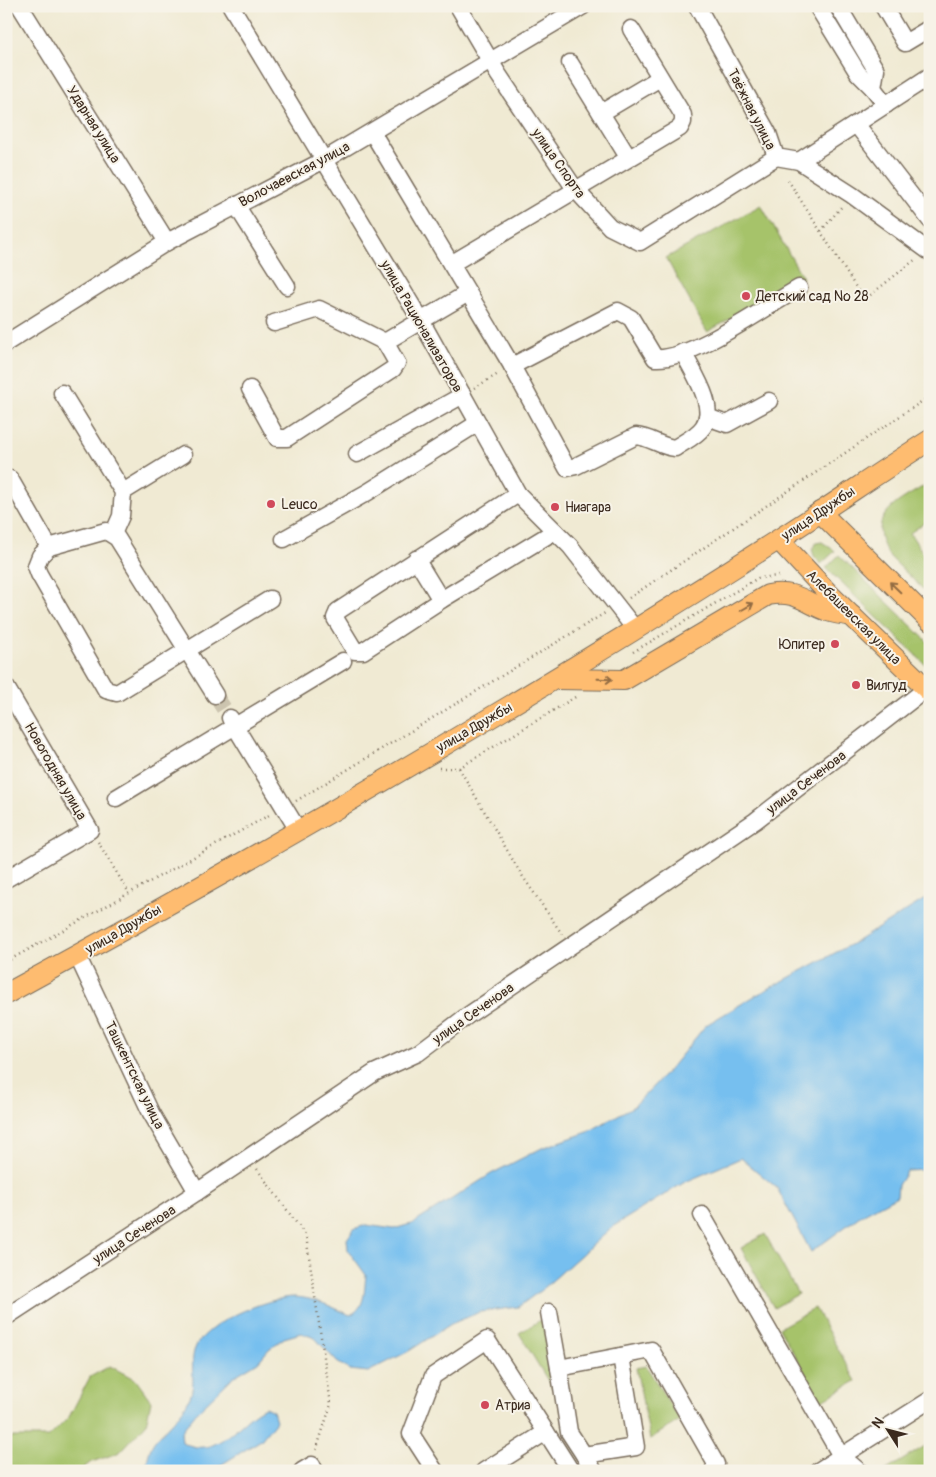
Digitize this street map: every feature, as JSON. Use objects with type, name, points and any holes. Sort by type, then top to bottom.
[{"type":"main road","name":"улица Дружбы","points":[[6,994],[298,830],[556,679],[779,540],[929,440]]},
{"type":"main road","points":[[820,512],[930,621]]},
{"type":"main road","name":"Алебашевская улица","points":[[779,540],[852,616],[928,690]]},
{"type":"main road","points":[[556,679],[624,680],[768,595],[783,592],[799,596],[828,611],[852,616]]},
{"type":"street","name":"Ударная улица","points":[[20,6],[167,242]]},
{"type":"street","name":"улица Рационализаторов","points":[[232,6],[420,319],[518,494],[570,546],[635,629]]},
{"type":"street","name":"улица Спорта","points":[[458,6],[491,62],[575,189],[610,227],[640,242],[776,157]]},
{"type":"street","name":"Волочаевская улица","points":[[8,337],[167,242],[324,160],[583,6]]},
{"type":"street","points":[[817,6],[858,73],[886,105]]},
{"type":"street","points":[[838,6],[876,70],[873,88]]},
{"type":"street","points":[[883,6],[904,43],[930,28]]},
{"type":"street","name":"Таёжная улица","points":[[704,9],[768,133],[776,157],[799,162],[852,194],[929,250]]},
{"type":"street","points":[[451,264],[680,128],[684,115],[631,29]]},
{"type":"street","points":[[570,63],[628,158]]},
{"type":"street","points":[[799,162],[930,76]]},
{"type":"street","points":[[601,113],[660,78]]},
{"type":"street","points":[[856,124],[930,220]]},
{"type":"street","points":[[372,132],[512,366],[567,468],[576,466],[636,436],[646,437],[669,448],[675,448],[701,430],[707,417],[709,406],[683,352]]},
{"type":"street","points":[[236,205],[287,286]]},
{"type":"street","points":[[512,366],[618,311],[630,318],[654,358],[661,359],[696,348],[798,288]]},
{"type":"street","points":[[385,342],[420,319],[468,293]]},
{"type":"street","points":[[250,389],[277,438],[287,438],[393,368],[397,363],[385,342],[319,309],[274,323]]},
{"type":"street","points":[[62,392],[123,492],[121,516],[113,534]]},
{"type":"street","points":[[357,454],[462,395]]},
{"type":"street","points":[[707,417],[728,424],[769,401]]},
{"type":"street","points":[[284,539],[368,492],[478,423]]},
{"type":"street","points":[[123,492],[183,455]]},
{"type":"street","points":[[10,479],[49,547]]},
{"type":"street","points":[[518,494],[338,611],[335,618],[355,650],[360,652],[440,600],[555,531]]},
{"type":"street","points":[[215,695],[186,650],[117,538],[113,534],[106,531],[49,547],[40,556],[36,566],[106,690],[118,693],[186,650],[270,599]]},
{"type":"street","points":[[416,559],[440,600]]},
{"type":"street","points":[[116,798],[232,723],[343,661]]},
{"type":"street","name":"Новогодняя улица","points":[[6,687],[90,830]]},
{"type":"street","name":"улица Сеченова","points":[[6,1317],[249,1158],[374,1073],[418,1052],[570,945],[756,821],[928,690]]},
{"type":"street","points":[[232,723],[298,830]]},
{"type":"street","points":[[6,879],[90,830]]},
{"type":"street","name":"Ташкентская улица","points":[[77,955],[151,1112],[197,1192]]},
{"type":"street","points":[[702,1215],[841,1456],[859,1471]]},
{"type":"street","points":[[550,1312],[569,1432],[594,1471]]},
{"type":"street","points":[[435,1471],[412,1434],[433,1376],[487,1340],[570,1471]]},
{"type":"street","points":[[559,1368],[650,1350],[716,1464],[713,1471]]},
{"type":"street","points":[[584,1454],[636,1447],[621,1356]]},
{"type":"street","points":[[818,1471],[930,1400]]},
{"type":"street","points":[[484,1471],[546,1432]]},
{"type":"path","points":[[788,180],[864,300],[929,250]]},
{"type":"path","points":[[821,231],[852,194]]},
{"type":"path","points":[[462,395],[512,366]]},
{"type":"path","points":[[6,962],[285,807],[618,606],[930,396]]},
{"type":"path","points":[[459,768],[521,874],[570,945]]},
{"type":"path","points":[[90,830],[129,893]]},
{"type":"path","points":[[249,1158],[306,1236],[331,1404],[310,1469]]},
{"type":"green space","points":[[761,205],[803,278],[707,332],[666,258]]},
{"type":"green space","points":[[930,482],[930,519],[910,533],[930,564],[930,596],[889,556],[882,541],[880,529],[882,519],[888,511]]},
{"type":"green space","points":[[822,542],[835,551],[821,564],[814,556],[812,549],[816,543]]},
{"type":"green space","points":[[839,555],[930,644],[930,669],[826,568]]},
{"type":"green space","points":[[765,1234],[798,1294],[774,1308],[741,1248]]},
{"type":"green space","points":[[815,1308],[856,1381],[821,1401],[779,1328]]},
{"type":"green space","points":[[546,1317],[559,1399],[519,1333]]},
{"type":"green space","points":[[110,1366],[136,1380],[151,1401],[146,1424],[120,1452],[90,1463],[79,1471],[6,1471],[6,1437],[49,1437],[69,1417],[90,1377]]},
{"type":"green space","points":[[646,1366],[680,1420],[650,1439],[636,1368]]},
{"type":"green space","points":[[930,1443],[930,1471],[885,1471]]},
{"type":"water","points":[[930,896],[930,1172],[924,1170],[907,1171],[898,1185],[897,1196],[860,1216],[811,1252],[777,1188],[741,1158],[685,1182],[612,1227],[544,1288],[518,1307],[480,1312],[451,1324],[409,1351],[368,1372],[350,1370],[337,1362],[315,1338],[301,1333],[284,1338],[269,1349],[258,1362],[233,1377],[195,1414],[181,1432],[182,1442],[195,1447],[206,1447],[226,1437],[265,1407],[273,1411],[276,1421],[261,1440],[211,1471],[145,1471],[152,1445],[178,1415],[190,1397],[193,1386],[194,1351],[209,1331],[238,1314],[269,1301],[284,1298],[310,1299],[350,1315],[355,1312],[362,1303],[366,1275],[348,1250],[347,1239],[354,1229],[366,1225],[394,1229],[414,1223],[491,1174],[542,1148],[588,1132],[634,1106],[670,1069],[706,1025],[753,997],[859,940]]},
{"type":"tunnel","points":[[215,695],[230,718]]},
{"type":"place","name":"Детский сад № 28","points":[[746,296]]},
{"type":"place","name":"Leuco","points":[[271,504]]},
{"type":"place","name":"Ниагара","points":[[555,507]]},
{"type":"place","name":"Юпитер","points":[[835,644]]},
{"type":"place","name":"Вилгуд","points":[[856,685]]},
{"type":"place","name":"Атриа","points":[[485,1405]]}]
